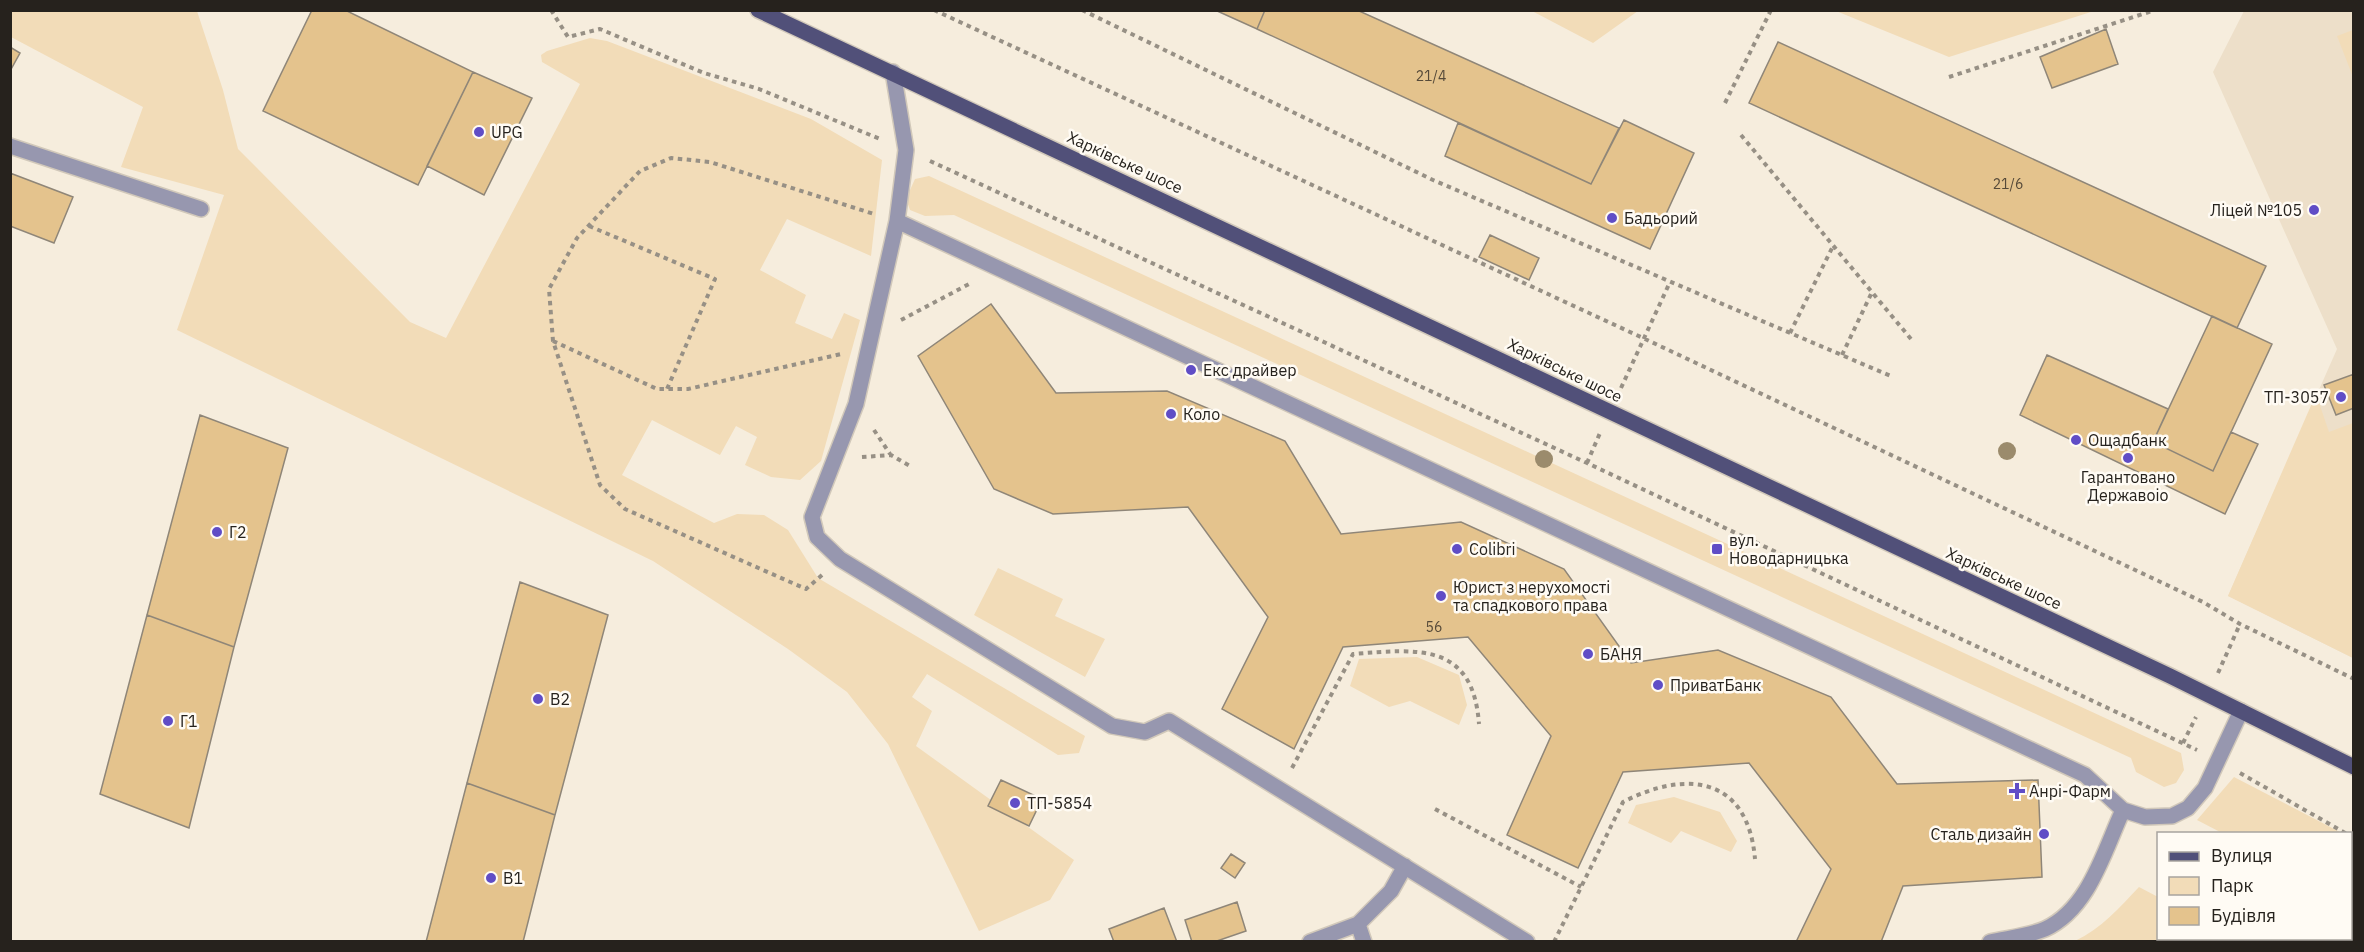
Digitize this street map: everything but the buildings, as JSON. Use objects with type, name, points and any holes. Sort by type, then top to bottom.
[{"type":"main road","name":"Харківське шосе","points":[[758,10],[2241,711],[2354,767]]},
{"type":"lane","points":[[893,72],[906,150],[897,221],[856,404],[812,517],[817,537],[840,559],[1112,726],[1145,732],[1169,721],[1527,942]]},
{"type":"lane","points":[[10,146],[201,209]]},
{"type":"lane","points":[[897,221],[2085,775],[2123,810],[2145,817],[2172,816],[2188,808],[2205,788],[2241,711]]},
{"type":"lane","points":[[1990,942],[2044,929],[2064,916],[2082,898],[2123,810]]},
{"type":"lane","points":[[1310,942],[1358,924],[1391,891],[1405,866]]},
{"type":"lane","points":[[1358,924],[1364,942]]},
{"type":"path","points":[[551,10],[568,38],[600,29],[704,73],[759,89],[906,150],[1587,463],[2218,761],[2345,832]]},
{"type":"path","points":[[934,10],[1643,338],[2203,602],[2240,624],[2354,679]]},
{"type":"path","points":[[1082,10],[1433,180],[1893,376]]},
{"type":"path","points":[[1725,104],[1771,10]]},
{"type":"path","points":[[1949,77],[2155,10]]},
{"type":"path","points":[[1741,135],[1911,339]]},
{"type":"path","points":[[840,559],[806,589],[625,509],[600,485],[553,341],[549,289],[577,238],[589,225],[640,171],[671,158],[710,162],[897,221]]},
{"type":"path","points":[[589,225],[715,279],[667,389]]},
{"type":"path","points":[[1791,333],[1833,246]]},
{"type":"path","points":[[553,341],[657,389],[688,389],[870,343],[1000,268]]},
{"type":"path","points":[[1587,463],[1670,282]]},
{"type":"path","points":[[1842,355],[1872,292]]},
{"type":"path","points":[[835,459],[891,455],[910,466]]},
{"type":"path","points":[[1276,786],[1288,775],[1353,654],[1404,650],[1431,652],[1453,661],[1466,677],[1478,699],[1479,724]]},
{"type":"path","points":[[1554,942],[1623,802],[1642,792],[1676,783],[1704,785],[1724,792],[1744,816],[1753,836],[1755,859]]},
{"type":"path","points":[[1435,809],[1581,887]]},
{"type":"shaded area","name":"Ліцей №105","points":[[2244,11],[2353,11],[2353,658],[2228,596],[2337,349],[2213,72]]},
{"type":"green space","points":[[10,11],[197,11],[223,90],[238,149],[410,322],[446,338],[580,84],[542,62],[541,55],[547,51],[590,38],[607,41],[811,119],[882,160],[871,256],[787,219],[760,270],[806,295],[795,323],[832,339],[844,313],[860,320],[821,461],[800,480],[771,477],[745,465],[757,437],[736,426],[720,455],[652,420],[622,475],[714,523],[737,514],[764,515],[788,530],[818,578],[1085,736],[1079,753],[1058,755],[927,674],[912,697],[932,711],[916,746],[1074,860],[1050,900],[979,931],[888,744],[847,692],[788,649],[653,561],[177,330],[224,195],[121,167],[143,107],[11,37]]},
{"type":"green space","points":[[1532,11],[1638,11],[1593,43]]},
{"type":"green space","points":[[1836,11],[2094,11],[1949,57]]},
{"type":"green space","points":[[2353,30],[2353,77],[2337,36]]},
{"type":"green space","points":[[929,176],[2181,753],[2184,770],[2176,783],[2164,787],[2136,772],[2131,758],[954,215],[925,216],[910,210],[906,199],[915,179]]},
{"type":"green space","points":[[2316,394],[2329,432],[2353,423],[2353,658],[2228,596]]},
{"type":"green space","points":[[998,568],[1063,599],[1055,616],[1105,639],[1085,677],[974,615]]},
{"type":"green space","points":[[1417,657],[1459,675],[1467,705],[1459,725],[1410,701],[1389,707],[1350,686],[1359,659]]},
{"type":"green space","points":[[2234,777],[2340,832],[2220,832],[2197,820]]},
{"type":"green space","points":[[1674,797],[1720,812],[1737,841],[1731,852],[1681,831],[1671,843],[1628,823],[1636,805]]},
{"type":"green space","points":[[2352,839],[2354,840],[2353,941],[2299,941],[2352,940]]},
{"type":"green space","points":[[2139,887],[2157,896],[2157,940],[2247,941],[2075,941],[2102,924]]},
{"type":"place","name":"UPG","points":[[479,132]]},
{"type":"place","name":"Ліцей №105","points":[[2314,210]]},
{"type":"place","name":"Бадьорий","points":[[1612,218]]},
{"type":"place","name":"Екс драйвер","points":[[1191,370]]},
{"type":"place","name":"ТП-3057","points":[[2341,397]]},
{"type":"place","name":"Коло","points":[[1171,414]]},
{"type":"place","name":"Ощадбанк","points":[[2076,440]]},
{"type":"place","name":"Гарантовано Державоіо","points":[[2128,458]]},
{"type":"place","name":"Г2","points":[[217,532]]},
{"type":"place","name":"Colibri","points":[[1457,549]]},
{"type":"place","name":"вул. Новодарницька","points":[[1717,549]]},
{"type":"place","name":"Юрист з нерухомості та спадкового права","points":[[1441,596]]},
{"type":"place","name":"БАНЯ","points":[[1588,654]]},
{"type":"place","name":"ПриватБанк","points":[[1658,685]]},
{"type":"place","name":"В2","points":[[538,699]]},
{"type":"place","name":"Г1","points":[[168,721]]},
{"type":"place","name":"Анрі-Фарм","points":[[2017,791]]},
{"type":"place","name":"ТП-5854","points":[[1015,803]]},
{"type":"place","name":"Сталь дизайн","points":[[2044,834]]},
{"type":"place","name":"В1","points":[[491,878]]}]
